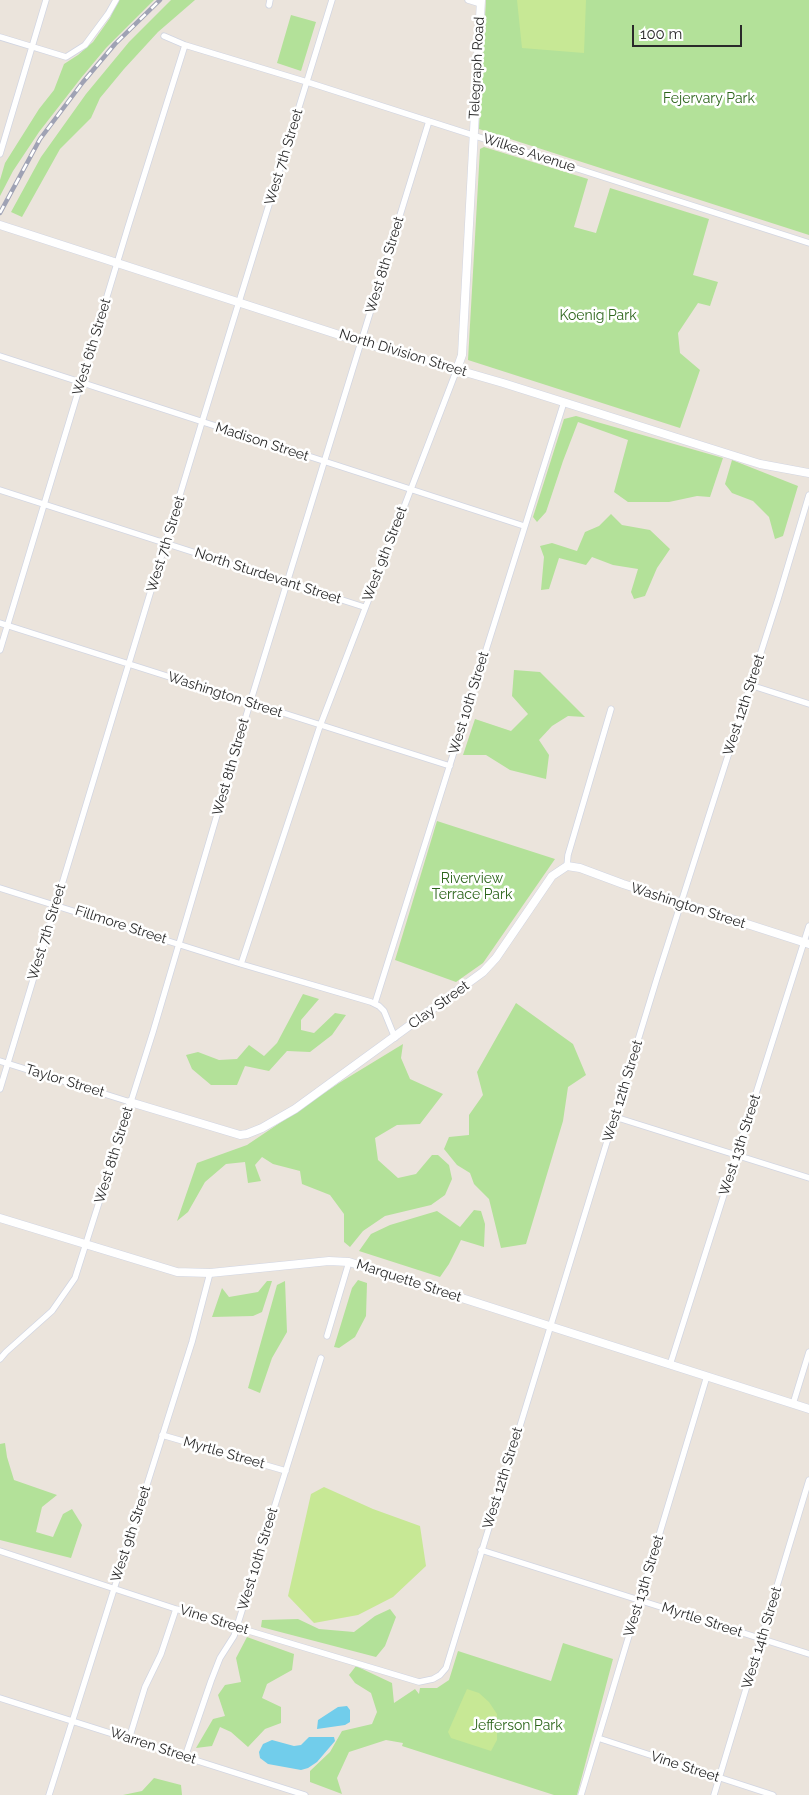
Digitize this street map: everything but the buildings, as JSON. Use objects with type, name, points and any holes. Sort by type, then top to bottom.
[{"type":"street","points":[[0,154],[46,0]]},
{"type":"street","points":[[0,37],[66,57],[85,45],[116,0]]},
{"type":"street","name":"West 7th Street","points":[[0,1089],[332,0]]},
{"type":"street","points":[[468,0],[481,2]]},
{"type":"street","name":"Telegraph Road","points":[[474,135],[481,2]]},
{"type":"street","name":"Wilkes Avenue","points":[[164,36],[185,45],[307,82],[809,243]]},
{"type":"street","name":"West 6th Street","points":[[0,650],[117,262],[185,45]]},
{"type":"street","name":"West 8th Street","points":[[0,1359],[52,1311],[75,1278],[179,944],[250,703],[429,121]]},
{"type":"street","name":"West 9th Street","points":[[241,964],[320,726],[462,355],[474,135]]},
{"type":"street","name":"North Division Street","points":[[0,225],[361,342],[457,369],[760,464],[809,473]]},
{"type":"street","name":"Madison Street","points":[[0,356],[524,526]]},
{"type":"street","name":"West 10th Street","points":[[375,1004],[564,402]]},
{"type":"street","name":"North Sturdevant Street","points":[[0,490],[364,608]]},
{"type":"street","name":"West 12th Street","points":[[429,1681],[440,1675],[446,1668],[550,1326],[809,495]]},
{"type":"street","name":"Washington Street","points":[[0,623],[450,766]]},
{"type":"street","points":[[750,685],[809,704]]},
{"type":"street","points":[[568,866],[568,855],[611,709]]},
{"type":"street","name":"Washington Street","points":[[568,866],[580,868],[806,943]]},
{"type":"street","name":"Clay Street","points":[[130,1102],[240,1135],[262,1128],[295,1109],[395,1038],[483,972],[496,958],[552,876],[568,866]]},
{"type":"street","name":"Fillmore Street","points":[[0,888],[375,1004]]},
{"type":"street","name":"West 13th Street","points":[[670,1364],[806,943],[809,926]]},
{"type":"street","points":[[375,1004],[384,1011],[395,1038]]},
{"type":"street","name":"Taylor Street","points":[[0,1061],[130,1102]]},
{"type":"street","points":[[615,1117],[809,1178]]},
{"type":"street","name":"Marquette Street","points":[[0,1218],[177,1272],[210,1273],[321,1262],[349,1262],[809,1409]]},
{"type":"street","points":[[327,1336],[349,1262]]},
{"type":"street","name":"West 9th Street","points":[[49,1795],[192,1342],[210,1273]]},
{"type":"street","points":[[793,1404],[809,1352]]},
{"type":"street","name":"West 10th Street","points":[[185,1757],[211,1680],[220,1658],[234,1636],[321,1358]]},
{"type":"street","name":"West 13th Street","points":[[581,1795],[707,1376]]},
{"type":"street","name":"Myrtle Street","points":[[162,1435],[286,1472]]},
{"type":"street","name":"West 14th Street","points":[[714,1795],[809,1480]]},
{"type":"street","name":"Myrtle Street","points":[[481,1550],[809,1654]]},
{"type":"street","name":"Vine Street","points":[[0,1551],[176,1609],[419,1682],[429,1681]]},
{"type":"street","points":[[129,1739],[144,1687],[161,1654],[176,1609]]},
{"type":"street","name":"Warren Street","points":[[0,1698],[305,1795]]},
{"type":"street","name":"Vine Street","points":[[598,1738],[772,1795]]},
{"type":"green space","points":[[118,0],[154,0],[106,48],[81,78],[39,132],[13,171],[0,196],[0,180],[5,163],[39,109],[54,90],[64,64],[93,42],[110,18]]},
{"type":"green space","points":[[171,0],[195,0],[158,32],[100,98],[91,118],[60,149],[22,217],[11,212],[41,157],[86,94],[129,42]]},
{"type":"green space","name":"Fejervary Park","points":[[486,0],[809,0],[809,235],[479,129]]},
{"type":"green space","points":[[517,0],[586,0],[584,53],[522,48]]},
{"type":"green space","points":[[291,15],[316,22],[301,71],[277,63]]},
{"type":"green space","name":"Koenig Park","points":[[484,147],[588,179],[574,227],[596,233],[610,188],[709,219],[693,275],[718,282],[710,306],[698,303],[678,333],[680,353],[700,370],[680,428],[468,360],[480,149]]},
{"type":"green space","points":[[576,416],[723,458],[710,497],[697,496],[669,502],[628,502],[614,492],[628,440],[578,422],[546,512],[537,522],[533,517],[564,419]]},
{"type":"green space","points":[[732,460],[798,486],[783,536],[775,539],[769,517],[753,501],[732,493],[725,484]]},
{"type":"green space","points":[[611,514],[622,525],[650,530],[670,549],[657,568],[645,596],[634,599],[631,592],[638,569],[613,565],[592,557],[586,565],[559,558],[549,589],[541,590],[544,557],[540,546],[552,543],[577,551],[585,532],[599,526]]},
{"type":"green space","points":[[514,670],[540,672],[585,717],[568,716],[552,726],[539,740],[549,755],[546,779],[510,770],[486,755],[463,755],[475,719],[511,731],[528,714],[512,696]]},
{"type":"green space","name":"Riverview Terrace Park","points":[[437,821],[555,859],[483,963],[456,982],[395,960]]},
{"type":"green space","points":[[303,994],[319,999],[301,1020],[301,1030],[314,1033],[335,1013],[346,1015],[332,1035],[310,1052],[287,1051],[269,1071],[245,1066],[237,1085],[211,1085],[192,1069],[186,1055],[198,1052],[219,1060],[237,1059],[249,1045],[264,1056],[277,1043]]},
{"type":"green space","points":[[516,1003],[573,1044],[586,1075],[568,1087],[563,1121],[526,1244],[501,1248],[489,1199],[474,1184],[470,1173],[457,1165],[444,1149],[449,1137],[469,1135],[469,1115],[483,1095],[477,1072]]},
{"type":"green space","points":[[403,1044],[401,1058],[410,1079],[443,1094],[420,1124],[397,1125],[375,1138],[378,1160],[398,1178],[416,1174],[432,1155],[438,1155],[449,1165],[452,1179],[445,1195],[431,1205],[385,1216],[363,1231],[350,1247],[344,1242],[344,1214],[330,1195],[302,1184],[300,1171],[273,1164],[262,1157],[255,1165],[261,1181],[248,1183],[245,1162],[226,1164],[205,1182],[188,1212],[177,1221],[197,1163],[247,1145],[339,1083]]},
{"type":"green space","points":[[474,1210],[481,1211],[485,1224],[484,1247],[461,1240],[440,1277],[359,1251],[371,1234],[390,1225],[437,1211],[460,1227]]},
{"type":"green space","points":[[358,1280],[367,1283],[366,1316],[355,1337],[339,1348],[334,1347],[352,1288]]},
{"type":"green space","points":[[267,1281],[272,1281],[262,1312],[253,1316],[212,1317],[222,1288],[229,1297],[258,1292]]},
{"type":"green space","points":[[285,1281],[287,1332],[272,1358],[260,1393],[248,1388],[277,1285]]},
{"type":"green space","points":[[5,1443],[14,1480],[57,1495],[42,1507],[36,1532],[53,1537],[63,1514],[72,1509],[82,1525],[71,1558],[0,1540],[0,1444]]},
{"type":"green space","points":[[324,1487],[373,1509],[420,1526],[426,1566],[393,1597],[358,1615],[314,1623],[288,1596],[311,1494]]},
{"type":"green space","points":[[390,1609],[396,1617],[385,1646],[376,1657],[261,1627],[262,1620],[298,1619],[319,1629],[354,1632],[375,1616]]},
{"type":"green space","points":[[247,1637],[294,1654],[292,1670],[267,1684],[262,1698],[281,1707],[281,1723],[265,1729],[248,1747],[231,1732],[220,1727],[212,1746],[196,1748],[213,1719],[225,1716],[218,1695],[225,1685],[241,1682],[236,1658]]},
{"type":"green space","name":"Jefferson Park","points":[[563,1643],[613,1659],[577,1795],[554,1795],[402,1746],[403,1743],[386,1740],[349,1752],[337,1778],[342,1794],[310,1782],[310,1771],[330,1752],[342,1731],[372,1724],[377,1712],[371,1693],[355,1683],[349,1675],[356,1666],[392,1683],[394,1703],[415,1689],[419,1694],[420,1688],[437,1688],[449,1680],[458,1651],[551,1681]]},
{"type":"green space","points":[[467,1689],[479,1693],[489,1702],[497,1714],[497,1740],[491,1751],[451,1738],[448,1732]]},
{"type":"green space","points":[[154,1778],[181,1785],[182,1795],[123,1795],[142,1791]]},
{"type":"water","points":[[347,1706],[350,1710],[350,1722],[345,1725],[317,1729],[318,1720],[338,1707]]},
{"type":"water","points":[[309,1737],[334,1737],[335,1741],[317,1762],[308,1768],[301,1770],[268,1764],[260,1758],[259,1752],[263,1744],[272,1740],[294,1746],[301,1745]]},
{"type":"railway","points":[[0,213],[40,139],[83,82],[115,44],[160,0]]}]
